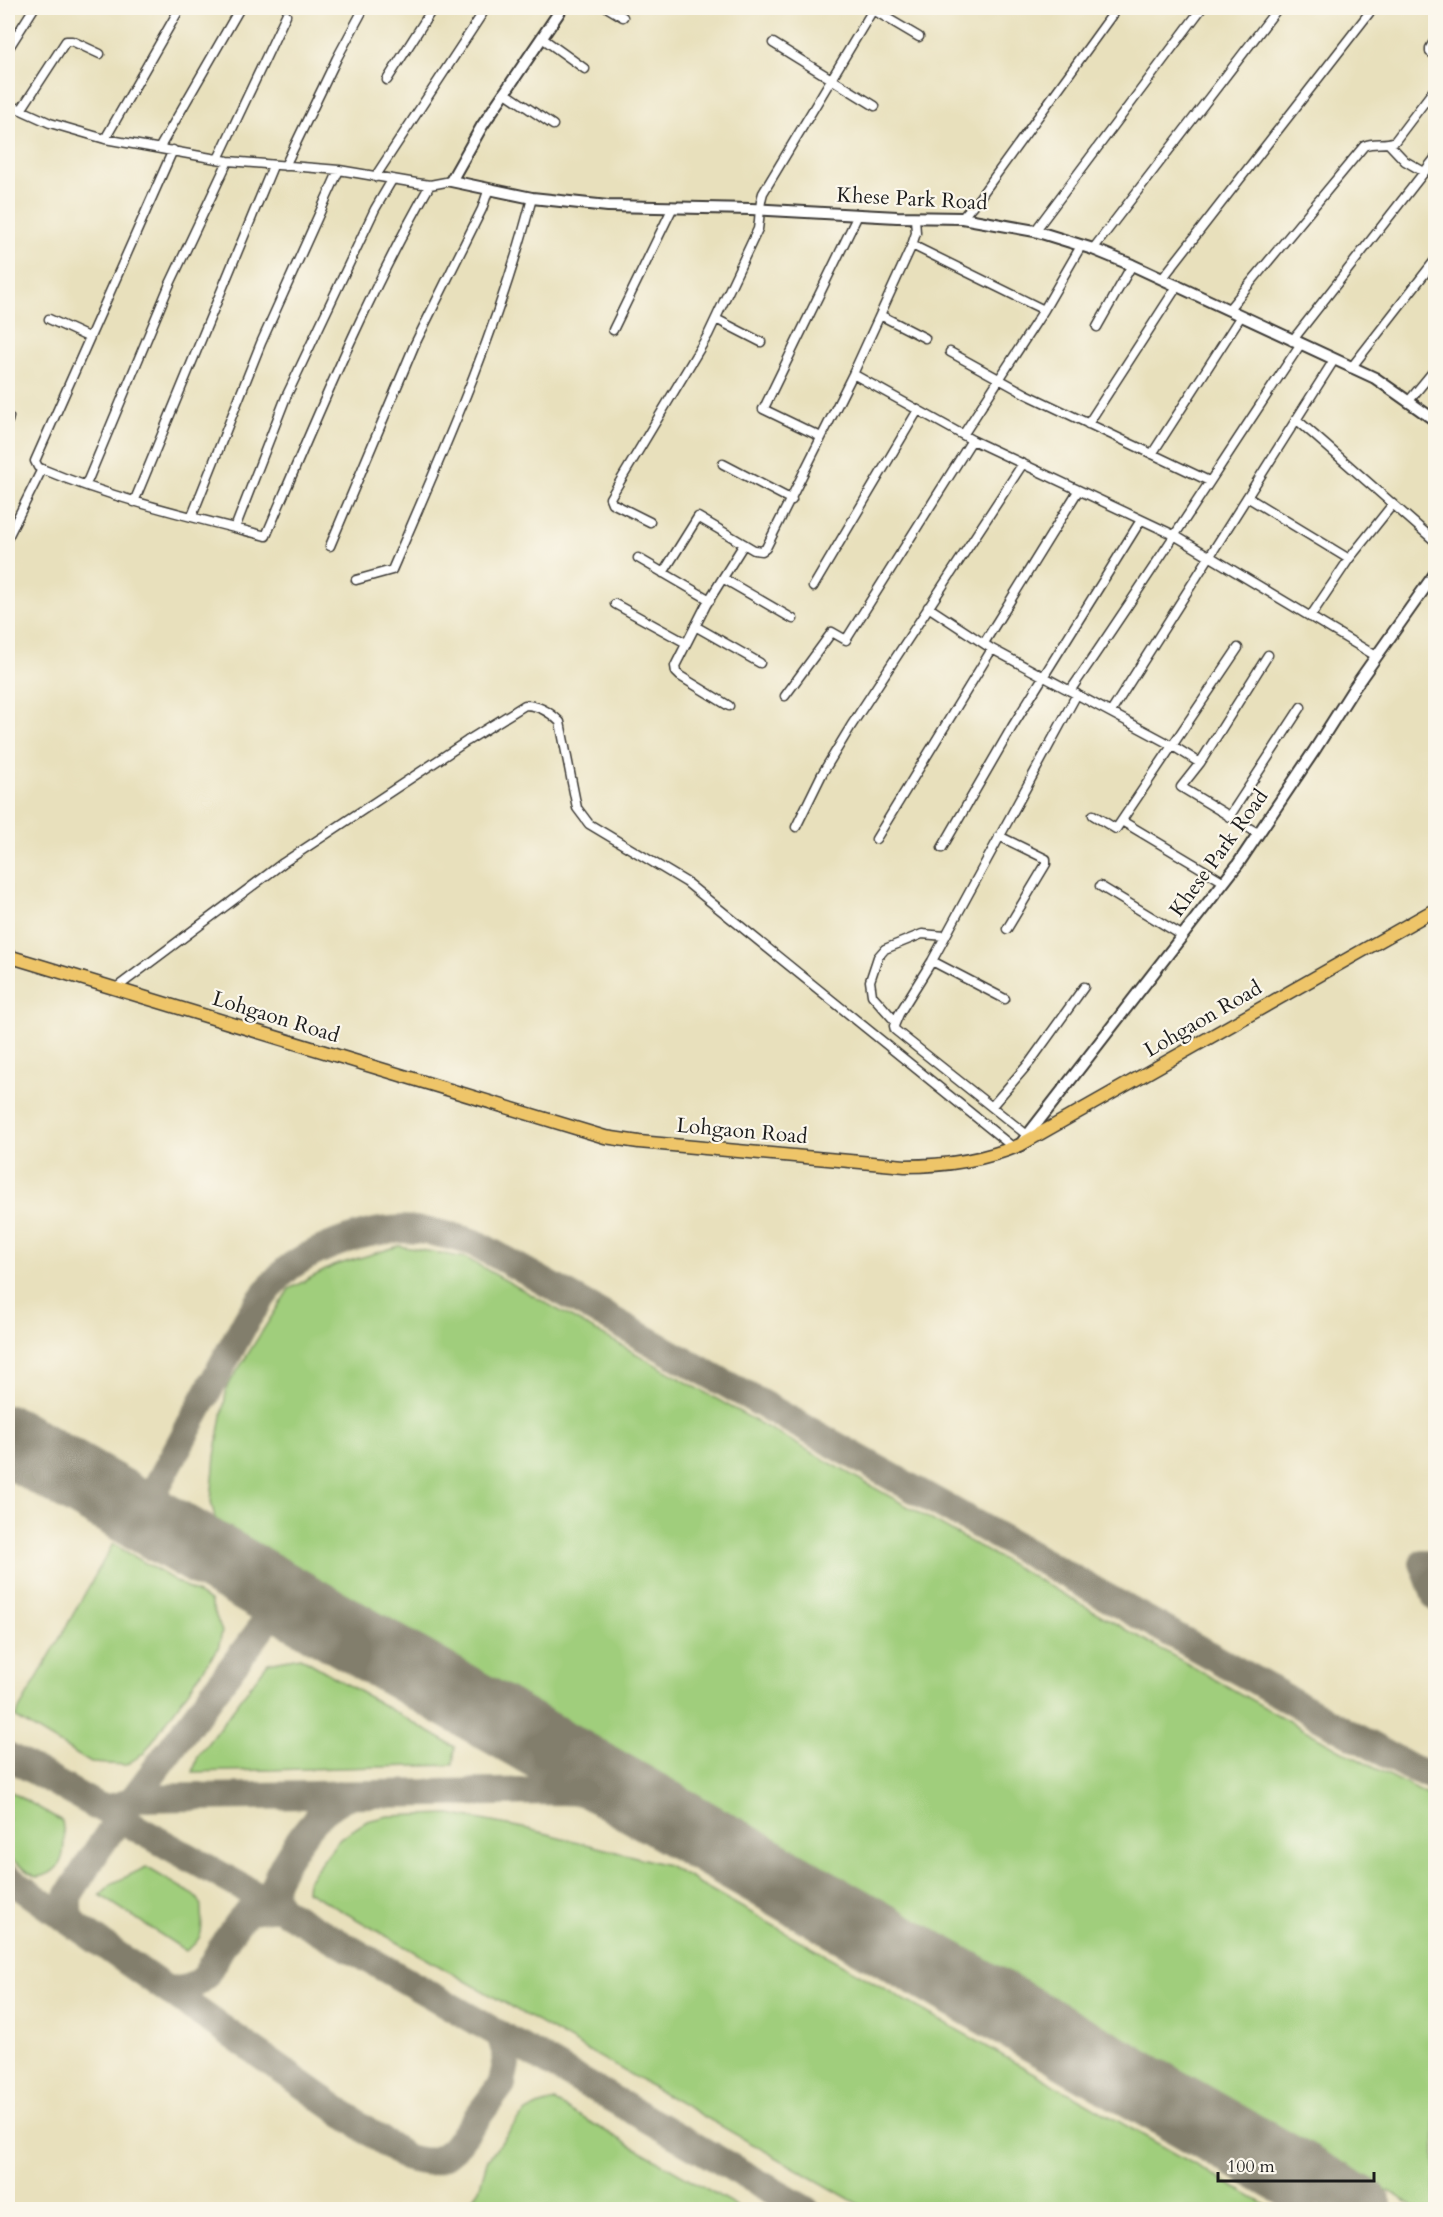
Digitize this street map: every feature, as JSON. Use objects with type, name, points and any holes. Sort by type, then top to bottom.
[{"type":"main road","name":"Lohgaon Road","points":[[8,956],[605,1137],[905,1166],[932,1166],[970,1160],[1017,1147],[1436,909]]},
{"type":"street","points":[[8,49],[34,8]]},
{"type":"street","points":[[105,139],[180,8]]},
{"type":"street","points":[[160,147],[240,8]]},
{"type":"street","points":[[285,166],[364,8]]},
{"type":"street","points":[[387,80],[433,8]]},
{"type":"street","points":[[375,177],[486,8]]},
{"type":"street","points":[[8,104],[50,123],[105,139],[160,147],[228,161],[339,170],[430,185],[451,181],[482,126],[562,8]]},
{"type":"street","points":[[608,8],[623,17]]},
{"type":"street","points":[[650,522],[612,503],[610,498],[684,378],[716,319],[758,229],[763,193],[872,8],[919,37]]},
{"type":"street","points":[[962,218],[980,197],[1117,8]]},
{"type":"street","points":[[1035,231],[1202,8]]},
{"type":"street","points":[[1093,249],[1278,8]]},
{"type":"street","points":[[1162,279],[1373,8]]},
{"type":"street","points":[[218,159],[286,15]]},
{"type":"street","points":[[542,38],[585,69]]},
{"type":"street","points":[[1436,38],[1430,48],[1430,52],[1436,56]]},
{"type":"street","points":[[21,110],[66,42],[72,41],[100,54]]},
{"type":"street","points":[[773,43],[875,106]]},
{"type":"street","points":[[1228,310],[1364,146],[1376,143],[1389,144],[1395,141],[1436,87]]},
{"type":"street","points":[[504,92],[553,125]]},
{"type":"street","points":[[1389,144],[1405,161],[1424,172]]},
{"type":"street","points":[[174,150],[88,338],[35,461],[42,469],[134,502],[266,536],[351,339],[404,231],[430,185]]},
{"type":"street","points":[[1027,1135],[895,1030],[895,1021],[932,961],[1073,693],[1296,343],[1436,157]]},
{"type":"street","points":[[84,485],[169,286],[228,161]]},
{"type":"street","points":[[134,502],[273,166]]},
{"type":"street","points":[[192,516],[261,343],[339,170]]},
{"type":"street","points":[[235,528],[286,397],[375,209],[392,180]]},
{"type":"street","name":"Khese Park Road","points":[[451,181],[532,198],[608,206],[962,218],[1035,231],[1093,249],[1132,265],[1375,378],[1436,421]]},
{"type":"street","points":[[330,546],[414,346],[477,219],[489,188]]},
{"type":"street","points":[[356,580],[392,570],[488,341],[532,198]]},
{"type":"street","points":[[614,330],[673,207]]},
{"type":"street","points":[[820,438],[764,407],[858,215]]},
{"type":"street","points":[[663,573],[698,517],[754,550],[762,551],[766,548],[853,374],[912,245],[916,233],[915,218]]},
{"type":"street","points":[[912,245],[1044,310]]},
{"type":"street","points":[[963,435],[1044,310],[1081,246]]},
{"type":"street","points":[[1351,368],[1436,260]]},
{"type":"street","points":[[1096,327],[1132,265]]},
{"type":"street","points":[[1088,424],[1178,285]]},
{"type":"street","points":[[880,315],[925,338]]},
{"type":"street","points":[[1152,454],[1241,316]]},
{"type":"street","points":[[49,319],[88,338]]},
{"type":"street","points":[[716,319],[760,342]]},
{"type":"street","points":[[950,352],[999,380],[1209,481]]},
{"type":"street","points":[[1111,712],[1334,360]]},
{"type":"street","points":[[1408,402],[1436,368]]},
{"type":"street","points":[[853,374],[972,440],[1210,555],[1376,656]]},
{"type":"street","points":[[813,588],[918,410]]},
{"type":"street","points":[[1296,419],[1436,542]]},
{"type":"street","points":[[785,696],[832,632],[846,640],[972,440]]},
{"type":"street","points":[[723,464],[792,500]]},
{"type":"street","points":[[796,827],[822,774],[927,607],[1022,465]]},
{"type":"street","points":[[8,537],[42,469]]},
{"type":"street","points":[[984,643],[1078,491]]},
{"type":"street","points":[[1247,497],[1349,558]]},
{"type":"street","points":[[1310,617],[1349,558],[1393,504]]},
{"type":"street","points":[[942,848],[1141,520]]},
{"type":"street","points":[[729,706],[676,672],[675,666],[695,626],[744,544]]},
{"type":"street","points":[[638,558],[710,600]]},
{"type":"street","name":"Khese Park Road","points":[[1017,1147],[1183,936],[1259,834],[1376,656],[1436,572]]},
{"type":"street","points":[[724,579],[793,619]]},
{"type":"street","points":[[615,604],[686,643]]},
{"type":"street","points":[[927,607],[992,649],[1111,712],[1200,763]]},
{"type":"street","points":[[695,626],[760,663]]},
{"type":"street","points":[[1093,815],[1116,829],[1238,648]]},
{"type":"street","points":[[876,838],[992,649]]},
{"type":"street","points":[[1259,834],[1181,787],[1200,763],[1268,655]]},
{"type":"street","points":[[116,988],[283,863],[467,741],[525,705],[534,705],[553,715],[560,722],[577,808],[590,824],[686,882],[1017,1147]]},
{"type":"street","points":[[1229,817],[1301,707]]},
{"type":"street","points":[[1122,821],[1224,882]]},
{"type":"street","points":[[999,836],[1046,859],[1046,864],[1007,930]]},
{"type":"street","points":[[1100,886],[1183,936]]},
{"type":"street","points":[[895,1021],[872,995],[870,981],[878,957],[885,949],[922,934],[945,936]]},
{"type":"street","points":[[932,961],[1005,999]]},
{"type":"street","points":[[992,1106],[1030,1062],[1084,987]]},
{"type":"green space","points":[[399,1246],[466,1258],[1344,1752],[1435,1799],[1435,2209],[1419,2209],[217,1527],[211,1501],[215,1456],[227,1387],[289,1289],[333,1266]]},
{"type":"green space","points":[[113,1544],[210,1601],[222,1632],[218,1649],[144,1753],[126,1765],[91,1763],[15,1717]]},
{"type":"green space","points":[[300,1657],[455,1747],[453,1765],[193,1772],[198,1756],[268,1663]]},
{"type":"green space","points":[[8,1790],[62,1821],[64,1849],[62,1857],[59,1865],[46,1875],[36,1877],[8,1857]]},
{"type":"green space","points":[[450,1814],[528,1829],[667,1865],[1273,2209],[867,2209],[307,1891],[308,1880],[340,1838],[367,1821],[388,1816]]},
{"type":"green space","points":[[146,1867],[194,1895],[199,1901],[201,1934],[196,1943],[186,1951],[100,1895],[111,1884]]},
{"type":"green space","points":[[555,2101],[742,2209],[465,2209],[479,2189],[487,2161],[517,2121],[537,2106]]},
{"type":"taxiway","points":[[141,1516],[247,1319],[288,1268],[316,1252],[366,1234],[401,1229],[436,1233],[475,1243],[1413,1769],[1436,1778]]},
{"type":"taxiway","points":[[1423,1563],[1436,1598]]},
{"type":"taxiway","points":[[77,1927],[68,1913],[68,1896],[134,1798],[284,1598]]},
{"type":"taxiway","points":[[550,1750],[559,1770],[558,1791]]},
{"type":"taxiway","points":[[8,1756],[279,1908],[806,2210]]},
{"type":"taxiway","points":[[95,1806],[116,1806],[134,1798],[558,1791],[629,1794]]},
{"type":"taxiway","points":[[166,1989],[187,1988],[201,1980],[238,1922],[245,1915],[258,1909],[279,1908],[272,1889],[294,1848],[327,1809],[339,1800],[352,1795]]},
{"type":"taxiway","points":[[8,1878],[405,2157],[420,2161],[437,2160],[454,2148],[502,2084],[507,2058],[500,2034]]},
{"type":"runway","points":[[8,1440],[1357,2210]]}]
